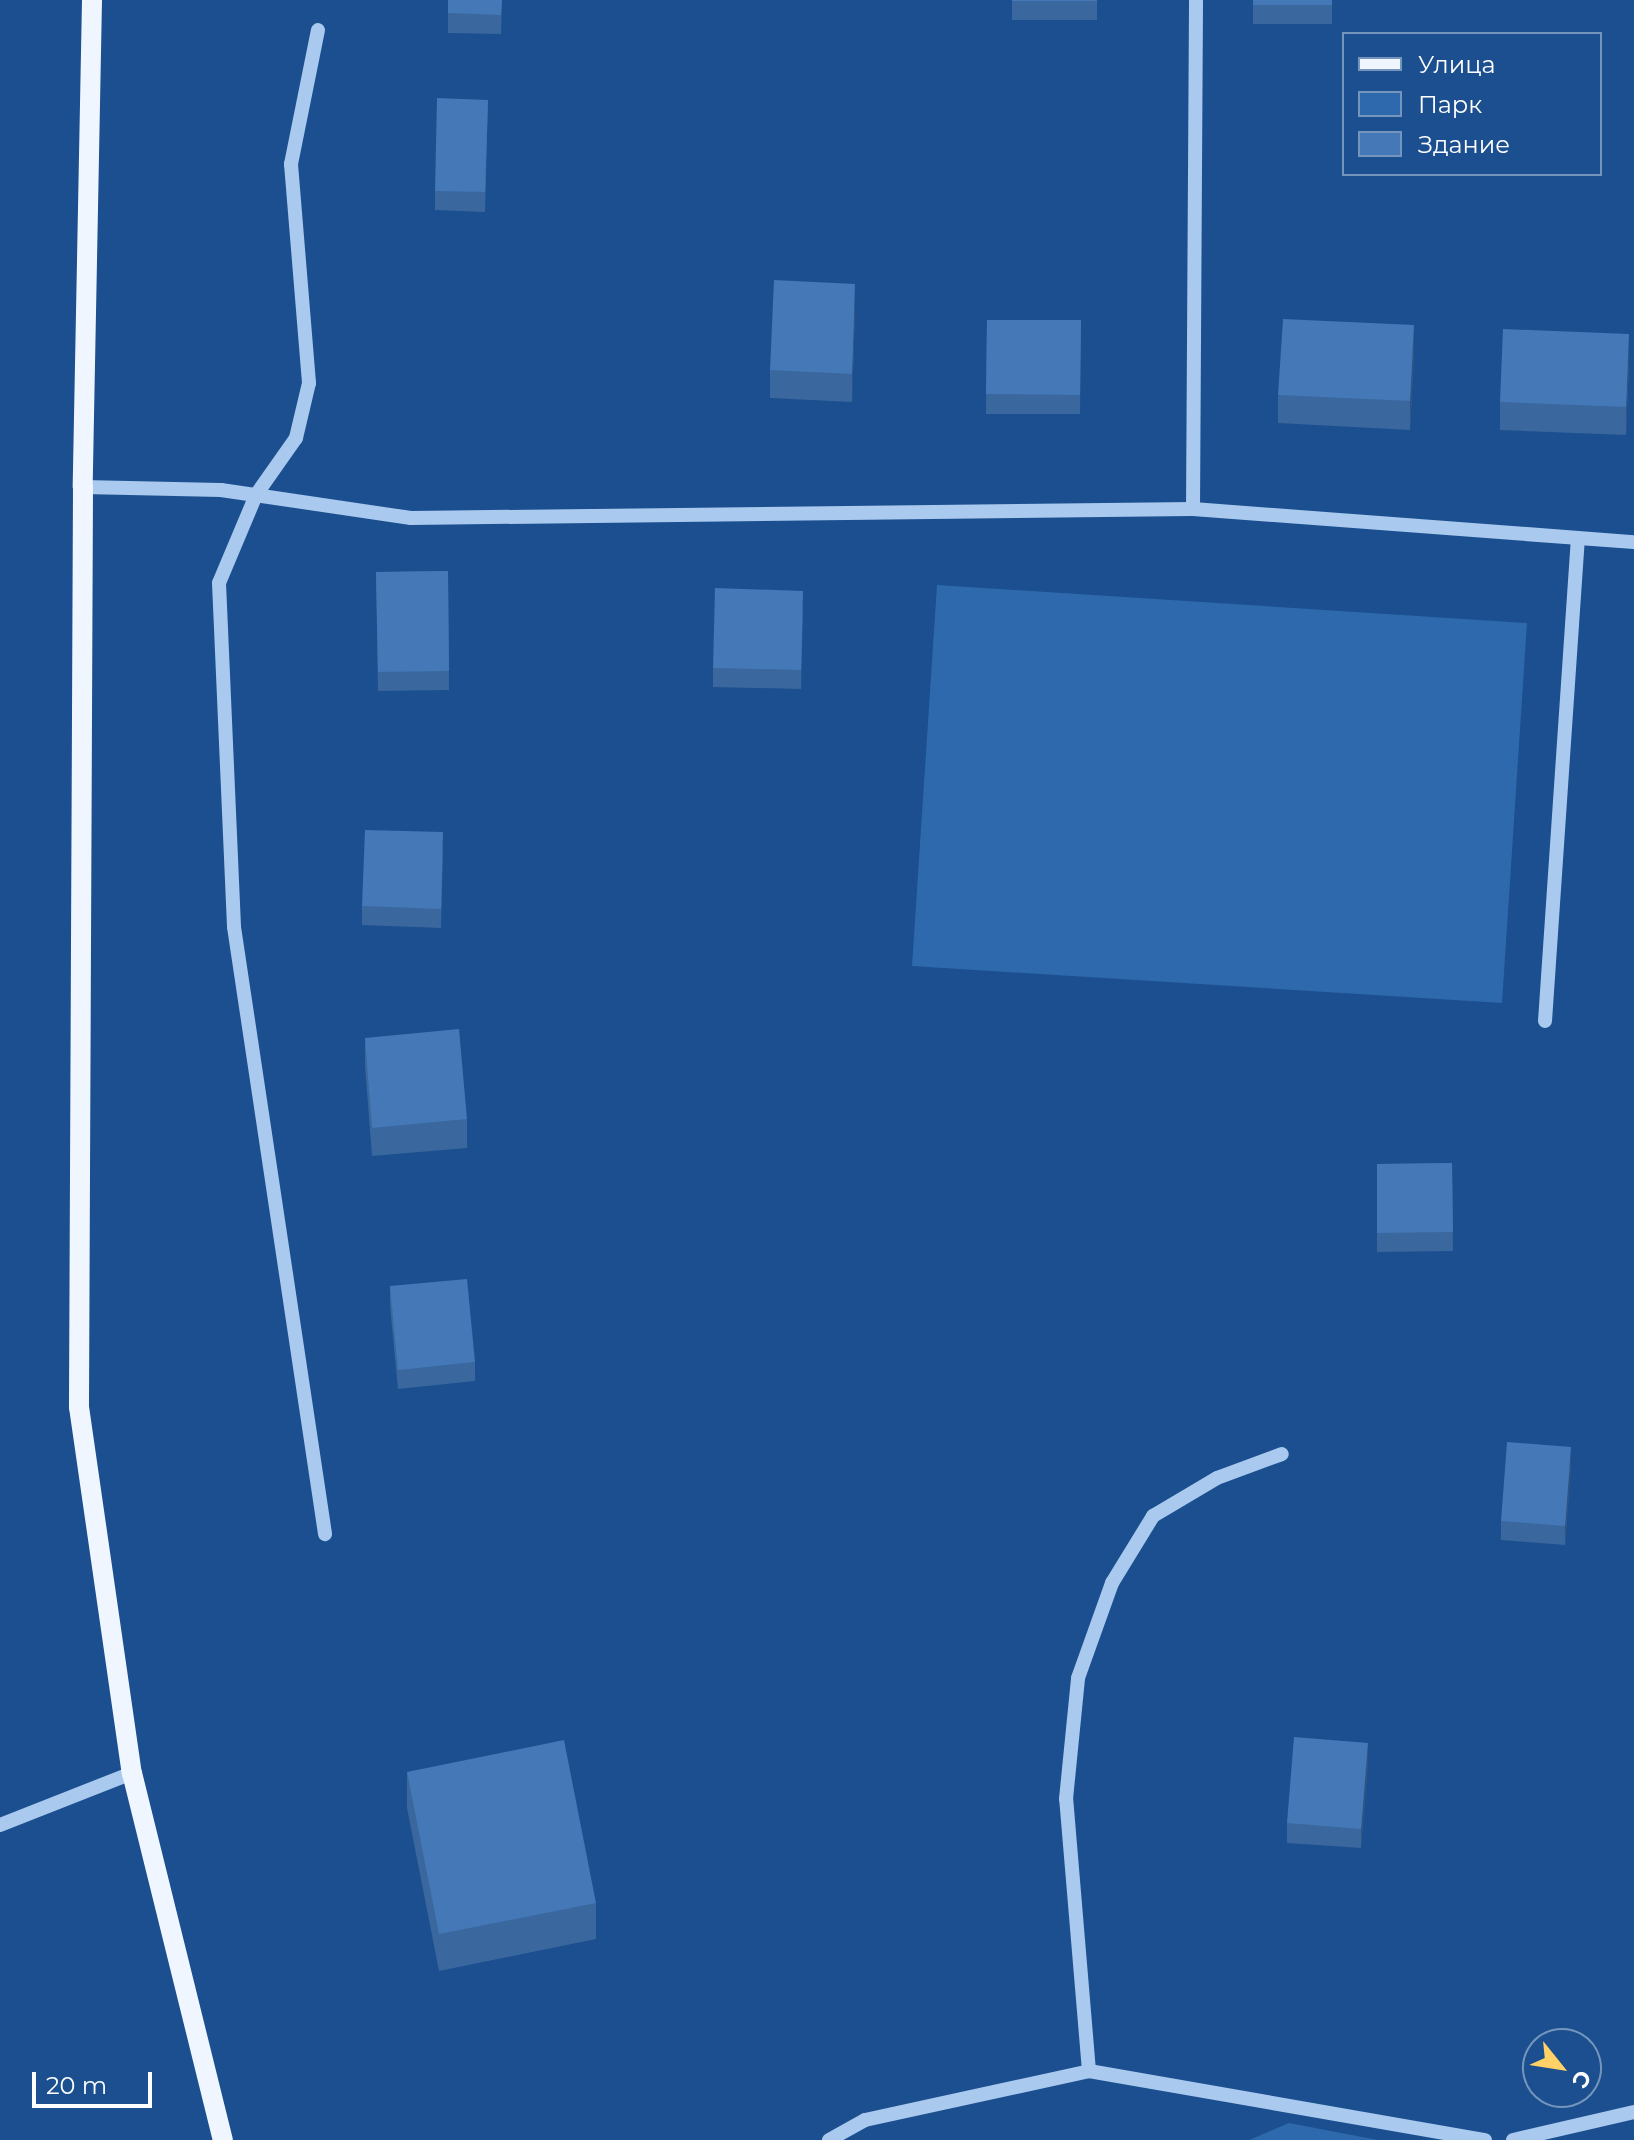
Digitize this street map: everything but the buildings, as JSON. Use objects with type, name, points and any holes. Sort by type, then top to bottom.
[{"type":"main road","points":[[92,0],[83,487],[79,1407],[132,1773],[223,2140]]},
{"type":"street","points":[[1193,509],[1196,0]]},
{"type":"street","points":[[318,30],[291,164],[309,383],[296,438],[256,495],[219,583],[234,927],[325,1534]]},
{"type":"street","points":[[83,487],[221,490],[411,518],[1193,509],[1634,542]]},
{"type":"street","points":[[1545,1021],[1578,538]]},
{"type":"street","points":[[1089,2071],[1066,1799],[1078,1678],[1112,1583],[1153,1516],[1217,1478],[1282,1454]]},
{"type":"street","points":[[0,1825],[132,1773]]},
{"type":"street","points":[[829,2140],[865,2120],[1089,2071],[1485,2140]]},
{"type":"street","points":[[1513,2140],[1634,2112]]},
{"type":"green space","points":[[937,585],[1527,623],[1502,1003],[912,966]]},
{"type":"green space","points":[[1289,2123],[1378,2140],[1249,2140]]}]
